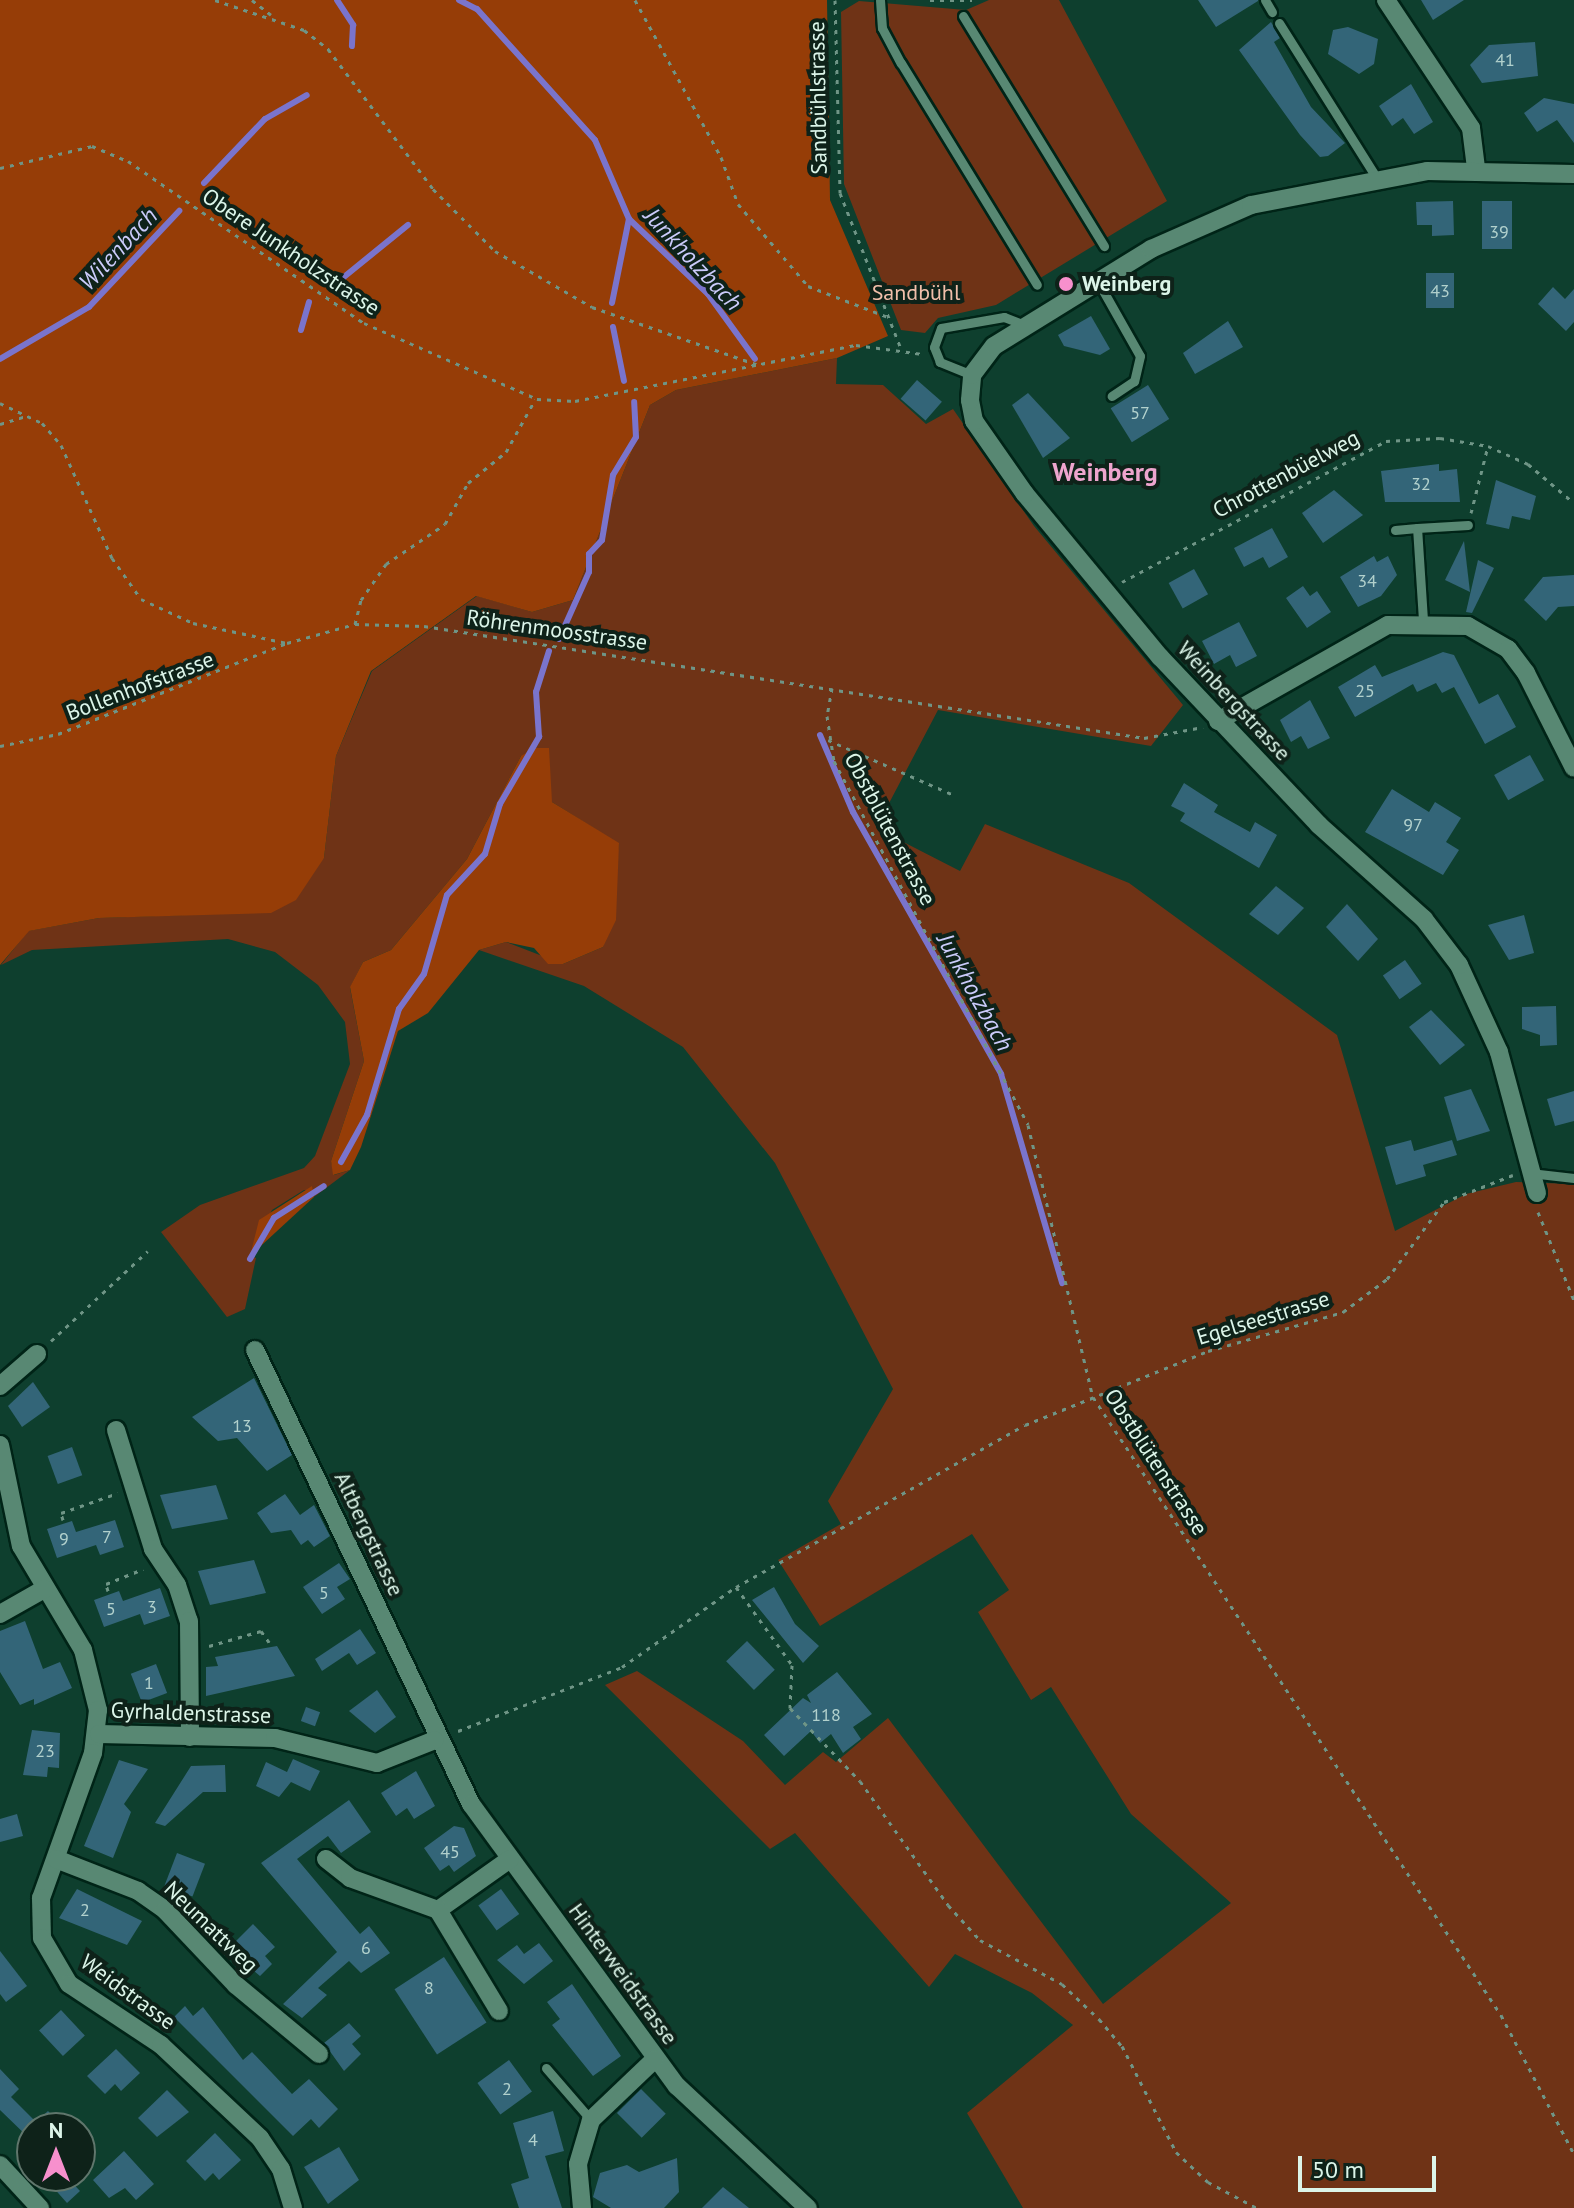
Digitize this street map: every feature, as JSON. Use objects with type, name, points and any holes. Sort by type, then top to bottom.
[{"type":"street","points":[[1386,0],[1471,128],[1476,168]]},
{"type":"street","points":[[972,375],[994,346],[1097,280],[1251,205],[1376,177],[1476,168],[1574,174]]},
{"type":"street","name":"Weinbergstrasse","points":[[972,375],[974,421],[1106,594],[1218,721],[1424,919],[1459,965],[1499,1052],[1537,1193]]},
{"type":"street","points":[[1218,721],[1388,625],[1423,620],[1468,626],[1508,649],[1574,768]]},
{"type":"street","name":"Altbergstrasse","points":[[255,1350],[435,1740]]},
{"type":"street","points":[[0,1386],[37,1354]]},
{"type":"street","points":[[116,1430],[153,1549],[180,1593],[190,1651],[190,1737]]},
{"type":"street","name":"Gyrhaldenstrasse","points":[[0,1445],[21,1546],[87,1661],[99,1734],[275,1738],[377,1763],[435,1740]]},
{"type":"street","points":[[0,1614],[44,1589]]},
{"type":"street","name":"Weidstrasse","points":[[99,1734],[56,1859],[39,1920],[53,1964],[226,2103],[275,2159],[293,2208]]},
{"type":"street","name":"Hinterweidstrasse","points":[[435,1740],[510,1859],[655,2059],[715,2127],[808,2208]]},
{"type":"street","name":"Neumattweg","points":[[56,1859],[138,1891],[165,1910],[236,1985],[319,2054]]},
{"type":"street","points":[[326,1859],[350,1878],[438,1910],[499,2011]]},
{"type":"street","points":[[438,1910],[510,1859]]},
{"type":"street","points":[[582,2208],[578,2164],[591,2120],[655,2059]]},
{"type":"street","points":[[0,2165],[40,2208]]},
{"type":"lane","points":[[880,0],[882,28],[901,63],[1037,285]]},
{"type":"lane","points":[[1265,0],[1272,12]]},
{"type":"lane","points":[[963,16],[1104,246]]},
{"type":"lane","points":[[1279,23],[1376,177]]},
{"type":"lane","points":[[1097,280],[1140,356],[1134,381],[1112,396]]},
{"type":"lane","points":[[972,375],[940,362],[934,347],[941,328],[1004,317],[1025,325]]},
{"type":"lane","points":[[1395,530],[1468,525]]},
{"type":"lane","points":[[1417,528],[1423,620]]},
{"type":"lane","points":[[1530,1173],[1574,1178]]},
{"type":"lane","points":[[546,2068],[591,2120]]},
{"type":"path","points":[[215,0],[274,18]]},
{"type":"path","points":[[252,0],[274,18],[328,49],[433,189],[495,251],[592,307],[756,364]]},
{"type":"path","points":[[635,0],[715,144],[738,204],[808,286],[888,317]]},
{"type":"path","name":"Sandbühlstrasse","points":[[835,0],[836,176],[900,346]]},
{"type":"path","points":[[930,0],[972,0]]},
{"type":"path","name":"Obere Junkholzstrasse","points":[[0,168],[92,146],[128,161],[364,323],[537,399],[575,401],[856,345],[900,346]]},
{"type":"path","points":[[900,346],[940,362]]},
{"type":"path","points":[[355,624],[361,600],[386,564],[445,524],[468,483],[506,452],[537,399]]},
{"type":"path","name":"Röhrenmoosstrasse","points":[[0,403],[26,416],[61,445],[112,558],[141,599],[193,623],[287,643],[355,624],[424,626],[1144,738],[1218,721]]},
{"type":"path","points":[[0,424],[26,416]]},
{"type":"path","name":"Chrottenbüelweg","points":[[1106,594],[1358,451],[1416,438],[1488,446],[1528,464],[1574,503]]},
{"type":"path","points":[[1468,525],[1488,446]]},
{"type":"path","name":"Bollenhofstrasse","points":[[0,746],[142,705],[287,643]]},
{"type":"path","name":"Obstblütenstrasse","points":[[832,688],[828,740],[1028,1125],[1093,1397],[1501,2015],[1574,2154]]},
{"type":"path","points":[[828,740],[954,795]]},
{"type":"path","name":"Egelseestrasse","points":[[435,1740],[622,1667],[736,1587],[1025,1425],[1221,1347],[1343,1312],[1387,1279],[1444,1202],[1484,1180],[1530,1173]]},
{"type":"path","points":[[1537,1193],[1574,1300]]},
{"type":"path","points":[[37,1354],[148,1251]]},
{"type":"path","points":[[63,1520],[61,1513],[111,1495]]},
{"type":"path","points":[[108,1591],[106,1584],[141,1570]]},
{"type":"path","points":[[736,1587],[792,1665],[790,1708],[860,1781],[948,1905],[980,1940],[1062,1984],[1099,2019],[1122,2046],[1176,2152],[1208,2182],[1257,2208]]},
{"type":"path","points":[[190,1651],[261,1631],[269,1642]]},
{"type":"green space","name":"Sandbühl","points":[[989,0],[1059,0],[1167,201],[996,305],[938,318],[925,333],[901,330],[844,184],[841,12],[859,1],[966,10]]},
{"type":"green space","points":[[837,358],[836,384],[883,385],[926,424],[953,409],[1034,526],[1183,705],[1151,746],[938,710],[876,828],[960,871],[985,824],[1129,883],[1337,1035],[1395,1231],[1466,1194],[1516,1182],[1574,1184],[1574,2208],[1023,2208],[967,2113],[1073,2025],[1032,1993],[955,1954],[929,1987],[795,1833],[770,1849],[605,1685],[637,1671],[743,1741],[785,1785],[823,1752],[836,1762],[888,1718],[1103,2004],[1231,1903],[1131,1814],[1051,1687],[1031,1700],[978,1612],[1009,1590],[972,1534],[820,1626],[778,1560],[841,1524],[828,1501],[893,1389],[775,1163],[683,1047],[584,986],[479,950],[506,942],[563,964],[603,947],[619,844],[552,802],[521,756],[467,859],[391,950],[363,962],[350,988],[364,1061],[331,1161],[334,1175],[350,1170],[314,1197],[316,1191],[304,1190],[272,1210],[250,1256],[256,1258],[245,1309],[227,1317],[161,1232],[200,1205],[304,1168],[315,1156],[350,1064],[345,1022],[318,985],[275,952],[228,939],[32,950],[1,965],[28,931],[99,918],[185,915],[324,858],[336,756],[372,671],[477,596],[532,612],[573,600],[650,405],[676,390]]},
{"type":"shaded area","points":[[0,0],[827,0],[830,200],[888,336],[837,358],[676,390],[650,405],[573,600],[532,612],[476,596],[371,671],[336,756],[324,858],[296,900],[271,913],[99,918],[29,931],[0,965]]},
{"type":"shaded area","points":[[535,748],[549,748],[552,802],[619,843],[616,920],[603,947],[563,964],[548,964],[534,948],[506,942],[479,950],[428,1013],[398,1031],[361,1147],[350,1170],[333,1175],[331,1161],[364,1061],[350,987],[363,962],[391,950],[467,859],[521,756]]},
{"type":"shaded area","points":[[312,1186],[314,1197],[250,1256],[259,1220]]},
{"type":"building","points":[[1198,0],[1258,0],[1258,1],[1216,27]]},
{"type":"building","points":[[1421,0],[1464,0],[1433,20]]},
{"type":"building","points":[[1271,22],[1280,38],[1274,42],[1311,107],[1345,143],[1328,156],[1320,157],[1300,135],[1239,50]]},
{"type":"building","points":[[1348,27],[1378,39],[1374,64],[1359,74],[1328,54],[1333,30]]},
{"type":"building","points":[[1535,42],[1538,76],[1482,83],[1470,65],[1489,45]]},
{"type":"building","points":[[1411,84],[1433,122],[1414,134],[1403,118],[1392,126],[1379,106]]},
{"type":"building","points":[[1544,98],[1574,104],[1574,143],[1557,120],[1537,132],[1524,113]]},
{"type":"building","points":[[1453,201],[1454,235],[1432,236],[1432,225],[1417,225],[1416,202]]},
{"type":"building","points":[[1482,201],[1512,201],[1512,249],[1482,249]]},
{"type":"building","points":[[1426,273],[1454,273],[1454,308],[1426,308]]},
{"type":"building","points":[[1553,287],[1565,299],[1574,289],[1574,322],[1566,331],[1538,304]]},
{"type":"building","points":[[1091,316],[1110,349],[1100,355],[1064,346],[1058,335]]},
{"type":"building","points":[[1228,321],[1243,347],[1195,374],[1183,353]]},
{"type":"building","points":[[917,380],[942,402],[926,421],[901,399]]},
{"type":"building","points":[[1148,385],[1169,419],[1132,442],[1111,408]]},
{"type":"building","points":[[1028,393],[1070,438],[1043,458],[1012,405]]},
{"type":"building","points":[[1439,464],[1439,471],[1457,469],[1460,502],[1385,502],[1381,471]]},
{"type":"building","points":[[1496,480],[1536,496],[1530,520],[1512,516],[1509,529],[1486,524]]},
{"type":"building","points":[[1334,490],[1363,515],[1323,543],[1302,513]]},
{"type":"building","points":[[1272,528],[1288,557],[1269,568],[1263,557],[1244,567],[1234,548]]},
{"type":"building","points":[[1464,541],[1470,592],[1445,580]]},
{"type":"building","points":[[1374,556],[1377,562],[1388,556],[1397,575],[1381,596],[1358,607],[1340,577]]},
{"type":"building","points":[[1478,560],[1494,568],[1472,613],[1466,612]]},
{"type":"building","points":[[1194,569],[1208,594],[1183,608],[1169,583]]},
{"type":"building","points":[[1574,575],[1574,606],[1558,607],[1546,621],[1524,600],[1543,577]]},
{"type":"building","points":[[1303,586],[1310,596],[1317,591],[1331,612],[1307,628],[1286,598]]},
{"type":"building","points":[[1239,622],[1257,656],[1236,667],[1230,655],[1214,664],[1202,641]]},
{"type":"building","points":[[1443,652],[1454,655],[1479,704],[1498,694],[1516,727],[1485,744],[1454,687],[1442,693],[1436,683],[1417,692],[1413,684],[1355,717],[1338,687],[1375,665],[1382,677]]},
{"type":"building","points":[[1310,700],[1330,738],[1308,749],[1301,736],[1291,742],[1280,720]]},
{"type":"building","points":[[1530,755],[1544,780],[1508,800],[1494,775]]},
{"type":"building","points":[[1184,783],[1218,805],[1214,812],[1250,832],[1255,822],[1277,835],[1259,868],[1180,821],[1185,813],[1171,806]]},
{"type":"building","points":[[1392,789],[1429,812],[1435,802],[1461,818],[1446,842],[1459,850],[1443,875],[1365,832]]},
{"type":"building","points":[[1276,886],[1304,908],[1278,935],[1249,914]]},
{"type":"building","points":[[1347,904],[1378,939],[1358,961],[1326,927]]},
{"type":"building","points":[[1524,915],[1534,953],[1509,960],[1488,925]]},
{"type":"building","points":[[1405,960],[1422,984],[1400,999],[1383,975]]},
{"type":"building","points":[[1556,1006],[1557,1045],[1540,1046],[1540,1035],[1522,1029],[1522,1007]]},
{"type":"building","points":[[1431,1010],[1465,1045],[1440,1065],[1409,1027]]},
{"type":"building","points":[[1471,1089],[1490,1131],[1457,1141],[1444,1097]]},
{"type":"building","points":[[1574,1091],[1574,1121],[1555,1126],[1547,1099]]},
{"type":"building","points":[[1411,1140],[1414,1151],[1452,1140],[1457,1155],[1423,1165],[1426,1176],[1396,1185],[1385,1147]]},
{"type":"building","points":[[254,1378],[292,1455],[267,1471],[237,1438],[218,1441],[192,1417]]},
{"type":"building","points":[[33,1382],[50,1407],[22,1427],[8,1406]]},
{"type":"building","points":[[72,1447],[82,1475],[58,1484],[48,1456]]},
{"type":"building","points":[[216,1485],[228,1519],[172,1529],[160,1495]]},
{"type":"building","points":[[285,1494],[300,1515],[314,1505],[330,1536],[314,1547],[308,1540],[301,1545],[291,1530],[271,1533],[257,1513]]},
{"type":"building","points":[[115,1520],[124,1547],[100,1555],[96,1545],[57,1558],[47,1529],[72,1521],[76,1532]]},
{"type":"building","points":[[254,1560],[266,1593],[210,1605],[198,1571]]},
{"type":"building","points":[[339,1563],[350,1579],[337,1587],[345,1599],[322,1614],[303,1587]]},
{"type":"building","points":[[774,1587],[795,1624],[819,1646],[803,1663],[752,1600]]},
{"type":"building","points":[[160,1588],[170,1616],[144,1625],[140,1614],[104,1627],[94,1600],[119,1591],[123,1601]]},
{"type":"building","points":[[25,1621],[43,1669],[60,1662],[72,1688],[34,1705],[34,1699],[20,1705],[0,1672],[0,1631]]},
{"type":"building","points":[[360,1629],[376,1653],[357,1665],[349,1653],[322,1671],[315,1659]]},
{"type":"building","points":[[747,1641],[775,1670],[754,1690],[726,1661]]},
{"type":"building","points":[[277,1646],[295,1676],[206,1696],[206,1667],[218,1666],[215,1657]]},
{"type":"building","points":[[156,1664],[167,1693],[142,1703],[131,1674]]},
{"type":"building","points":[[837,1672],[872,1714],[853,1727],[861,1739],[843,1753],[831,1734],[820,1743],[811,1731],[784,1756],[764,1735],[803,1698],[811,1703],[807,1695]]},
{"type":"building","points":[[377,1690],[396,1717],[375,1733],[349,1711]]},
{"type":"building","points":[[306,1707],[320,1712],[315,1726],[301,1721]]},
{"type":"building","points":[[32,1730],[60,1733],[59,1768],[48,1767],[47,1777],[23,1775]]},
{"type":"building","points":[[293,1759],[320,1771],[310,1791],[291,1782],[279,1797],[256,1786],[266,1762],[287,1772]]},
{"type":"building","points":[[119,1760],[148,1769],[124,1804],[131,1812],[113,1858],[84,1846]]},
{"type":"building","points":[[225,1765],[226,1792],[203,1792],[165,1826],[155,1823],[191,1766]]},
{"type":"building","points":[[416,1771],[435,1806],[414,1819],[407,1808],[396,1816],[381,1793]]},
{"type":"building","points":[[349,1800],[371,1832],[341,1853],[328,1836],[297,1859],[360,1934],[369,1926],[390,1953],[361,1973],[349,1961],[318,1988],[327,1995],[302,2018],[283,2004],[337,1952],[261,1863]]},
{"type":"building","points":[[17,1814],[23,1836],[0,1842],[0,1819]]},
{"type":"building","points":[[454,1826],[464,1828],[476,1856],[454,1872],[449,1865],[440,1871],[424,1848]]},
{"type":"building","points":[[177,1853],[205,1864],[192,1896],[164,1886]]},
{"type":"building","points":[[77,1889],[142,1921],[127,1945],[59,1918]]},
{"type":"building","points":[[501,1889],[519,1914],[497,1931],[478,1905]]},
{"type":"building","points":[[253,1924],[275,1947],[265,1956],[272,1964],[260,1976],[228,1949]]},
{"type":"building","points":[[539,1943],[553,1961],[524,1984],[497,1960],[517,1945],[524,1954]]},
{"type":"building","points":[[0,1951],[27,1986],[6,2002],[0,1994]]},
{"type":"building","points":[[444,1957],[486,2022],[437,2055],[395,1989]]},
{"type":"building","points":[[572,1984],[621,2056],[593,2076],[552,2025],[560,2019],[547,2002]]},
{"type":"building","points":[[185,2006],[193,2016],[203,2007],[243,2060],[252,2052],[292,2094],[309,2079],[338,2109],[319,2128],[311,2119],[293,2136],[174,2017]]},
{"type":"building","points":[[61,2010],[85,2036],[63,2056],[39,2030]]},
{"type":"building","points":[[349,2023],[361,2036],[352,2044],[361,2054],[344,2071],[324,2043]]},
{"type":"building","points":[[116,2049],[140,2073],[121,2091],[115,2084],[105,2094],[87,2076]]},
{"type":"building","points":[[509,2060],[532,2092],[500,2114],[477,2083]]},
{"type":"building","points":[[0,2069],[19,2089],[11,2097],[26,2112],[16,2112],[16,2126],[0,2110]]},
{"type":"building","points":[[641,2089],[666,2114],[642,2138],[617,2113]]},
{"type":"building","points":[[167,2090],[189,2112],[157,2137],[138,2118]]},
{"type":"building","points":[[553,2111],[564,2151],[545,2156],[562,2208],[519,2208],[511,2184],[529,2178],[513,2123]]},
{"type":"building","points":[[215,2133],[241,2160],[219,2180],[213,2173],[205,2181],[186,2161]]},
{"type":"building","points":[[339,2147],[359,2180],[328,2204],[304,2167]]},
{"type":"building","points":[[124,2151],[154,2184],[136,2200],[125,2188],[109,2198],[96,2183],[96,2177]]},
{"type":"building","points":[[677,2158],[679,2192],[664,2208],[611,2208],[593,2197],[600,2173],[627,2165],[639,2172]]},
{"type":"building","points":[[723,2187],[749,2208],[702,2208]]},
{"type":"building","points":[[57,2192],[79,2192],[67,2203]]},
{"type":"waterway","name":"Wilenbach","points":[[337,0],[353,25],[352,46]]},
{"type":"waterway","name":"Junkholzbach","points":[[459,0],[477,9],[595,140],[629,219],[708,294],[755,359]]},
{"type":"waterway","name":"Wilenbach","points":[[204,183],[265,119],[307,95]]},
{"type":"waterway","name":"Wilenbach","points":[[0,359],[89,307],[179,211]]},
{"type":"waterway","points":[[612,303],[629,219]]},
{"type":"waterway","points":[[339,281],[408,225]]},
{"type":"waterway","points":[[301,330],[309,302]]},
{"type":"waterway","points":[[613,327],[624,381]]},
{"type":"waterway","points":[[559,639],[589,572],[589,554],[602,540],[613,475],[636,437],[634,402]]},
{"type":"waterway","points":[[341,1162],[367,1115],[399,1009],[424,974],[447,895],[485,854],[500,804],[539,737],[536,692],[549,651]]},
{"type":"waterway","name":"Junkholzbach","points":[[820,735],[853,812],[1001,1074],[1062,1283]]},
{"type":"waterway","points":[[250,1259],[274,1218],[324,1186]]},
{"type":"place","name":"Weinberg","points":[[1066,284]]},
{"type":"district","name":"Weinberg","points":[[1105,472]]}]
